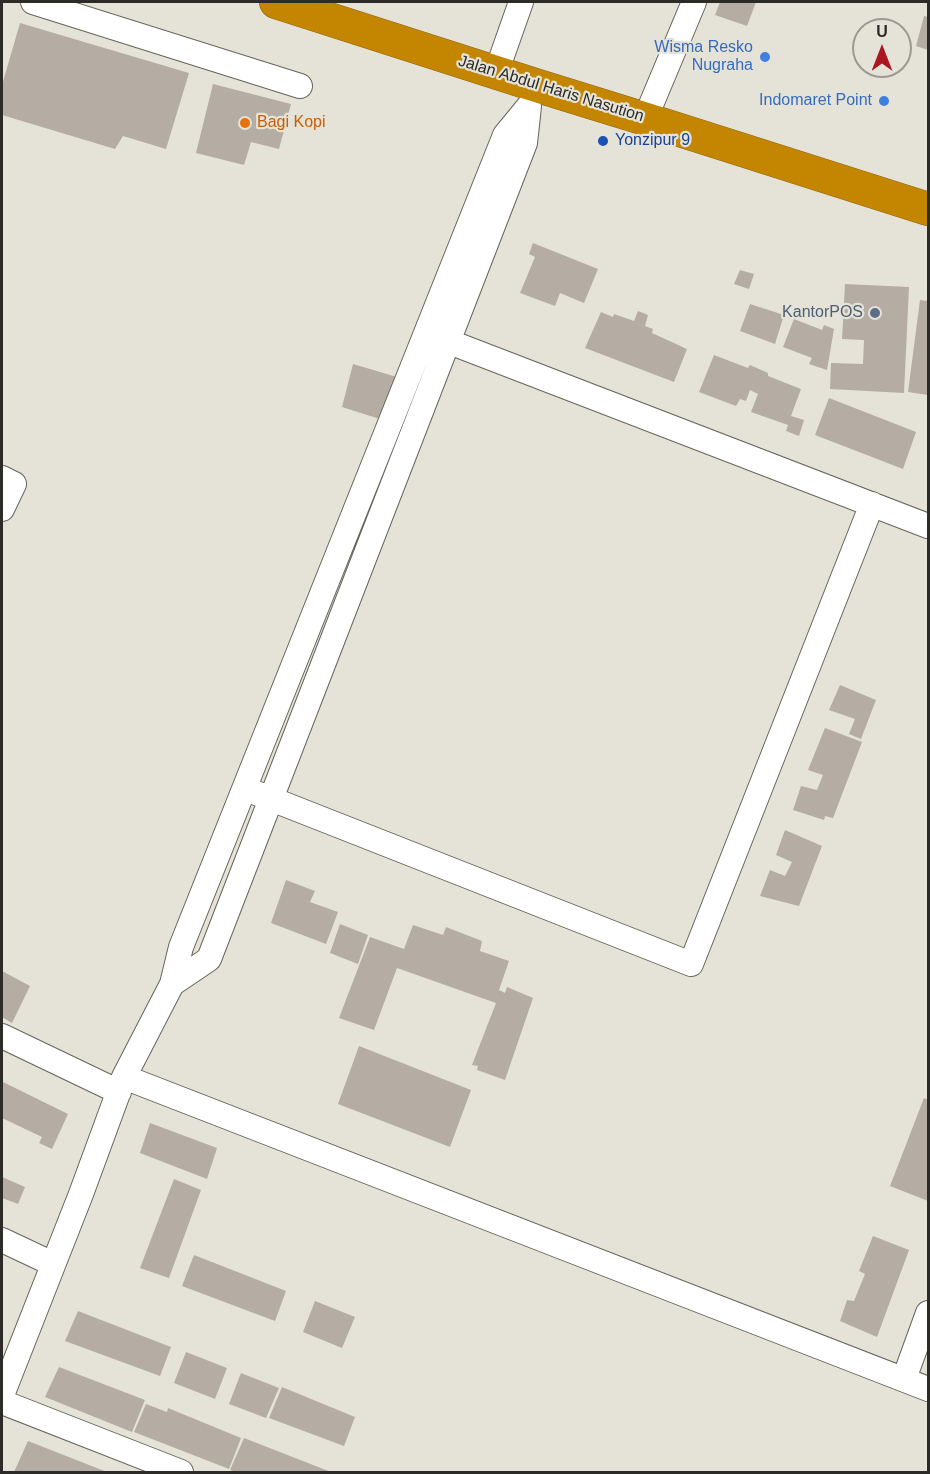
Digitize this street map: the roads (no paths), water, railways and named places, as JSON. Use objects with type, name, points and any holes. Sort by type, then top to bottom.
[{"type":"highway","name":"Jalan Abdul Haris Nasution","points":[[283,2],[496,73],[532,96],[645,118],[928,209]]},
{"type":"street","points":[[33,2],[300,86]]},
{"type":"street","points":[[496,73],[521,2]]},
{"type":"street","points":[[645,118],[694,2]]},
{"type":"street","points":[[172,984],[209,959],[437,338],[484,217],[506,135],[532,96]]},
{"type":"street","points":[[437,338],[928,525]]},
{"type":"street","points":[[2,1395],[122,1084],[172,984],[181,947],[245,789],[437,338]]},
{"type":"street","points":[[2,478],[14,484],[2,509]]},
{"type":"street","points":[[245,789],[691,964],[872,504]]},
{"type":"street","points":[[2,1036],[122,1084],[928,1389]]},
{"type":"street","points":[[2,1240],[53,1264]]},
{"type":"street","points":[[904,1379],[928,1313]]},
{"type":"street","points":[[2,1402],[181,1473]]},
{"type":"place","name":"Wisma Resko Nugraha","points":[[765,57]]},
{"type":"place","name":"Indomaret Point","points":[[884,101]]},
{"type":"place","name":"Bagi Kopi","points":[[245,123]]},
{"type":"place","name":"Yonzipur 9","points":[[603,141]]},
{"type":"place","name":"KantorPOS","points":[[875,313]]}]
